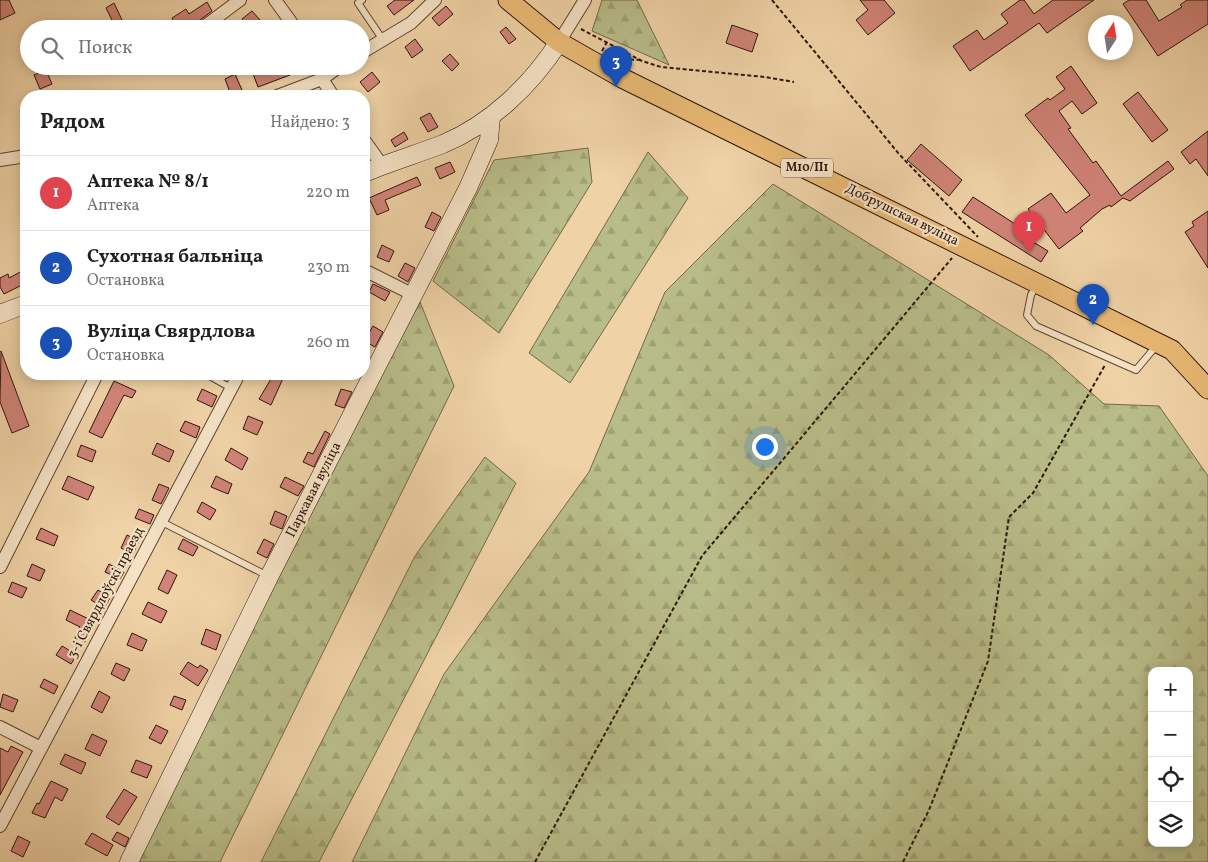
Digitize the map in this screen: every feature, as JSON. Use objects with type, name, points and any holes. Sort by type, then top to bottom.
[{"type":"main road","name":"М10/П1","points":[[508,0],[559,42]]},
{"type":"main road","name":"Добрушская вуліца","points":[[559,42],[622,78],[971,242],[1038,283],[1172,350],[1208,389]]},
{"type":"street","points":[[213,20],[240,0]]},
{"type":"street","points":[[274,0],[289,20]]},
{"type":"street","points":[[370,48],[411,23],[434,0]]},
{"type":"street","points":[[370,170],[444,143],[491,117],[544,64],[585,0]]},
{"type":"street","points":[[289,90],[321,75]]},
{"type":"street","points":[[330,75],[333,90]]},
{"type":"street","name":"Паркавая вуліца","points":[[129,862],[269,577],[475,172],[489,140],[491,117]]},
{"type":"street","points":[[370,148],[382,165]]},
{"type":"street","points":[[0,160],[20,157]]},
{"type":"street","points":[[370,273],[414,295]]},
{"type":"street","points":[[0,314],[20,306]]},
{"type":"street","points":[[0,567],[94,380]]},
{"type":"street","name":"3-і Свярдлоўскі праезд","points":[[0,826],[236,380]]},
{"type":"street","points":[[0,727],[41,748]]},
{"type":"lane","points":[[362,0],[358,3],[369,20]]},
{"type":"lane","points":[[370,21],[383,40]]},
{"type":"lane","points":[[1038,283],[1031,296],[1026,315],[1036,326],[1136,370],[1159,343]]},
{"type":"lane","points":[[217,380],[231,388]]},
{"type":"lane","points":[[160,521],[269,577]]},
{"type":"path","points":[[535,862],[702,556],[971,242],[772,0]]},
{"type":"path","points":[[569,23],[642,61]]},
{"type":"path","points":[[599,57],[607,42]]},
{"type":"path","points":[[616,58],[642,61],[661,67],[765,77],[794,82]]},
{"type":"path","points":[[903,862],[928,810],[988,661],[1009,518],[1033,493],[1109,359]]},
{"type":"green space","points":[[602,0],[637,0],[669,65],[592,31]]},
{"type":"green space","points":[[588,148],[592,182],[499,333],[433,281],[494,160]]},
{"type":"green space","points":[[648,152],[688,198],[570,383],[529,353]]},
{"type":"green space","points":[[773,184],[1049,355],[1104,404],[1159,406],[1208,476],[1208,862],[352,862],[444,674],[589,472],[665,292]]},
{"type":"green space","points":[[420,302],[454,386],[220,862],[135,862],[346,439]]},
{"type":"green space","points":[[485,457],[516,483],[319,862],[261,862],[415,556]]},
{"type":"building","points":[[0,0],[9,0],[15,13],[0,20]]},
{"type":"building","points":[[395,0],[414,0],[394,15],[387,6]]},
{"type":"building","points":[[860,0],[884,0],[895,13],[868,35],[856,20],[868,10]]},
{"type":"building","points":[[1020,0],[1024,0],[1034,14],[1053,0],[1094,0],[1047,33],[1039,23],[970,71],[953,46],[977,30],[984,40],[1008,23],[1001,14]]},
{"type":"building","points":[[1129,0],[1146,0],[1159,21],[1182,7],[1180,5],[1187,0],[1208,0],[1208,24],[1158,56],[1133,19],[1133,15],[1130,15],[1123,4]]},
{"type":"building","points":[[207,2],[212,11],[200,20],[173,20],[172,18],[186,9],[189,14]]},
{"type":"building","points":[[114,3],[122,20],[112,20],[106,8]]},
{"type":"building","points":[[446,6],[453,14],[439,26],[432,18]]},
{"type":"building","points":[[252,11],[260,20],[243,20]]},
{"type":"building","points":[[732,25],[758,34],[752,52],[726,43]]},
{"type":"building","points":[[506,27],[516,39],[509,44],[500,32]]},
{"type":"building","points":[[415,39],[423,50],[412,58],[405,47]]},
{"type":"building","points":[[450,54],[459,64],[452,71],[442,61]]},
{"type":"building","points":[[1071,66],[1097,103],[1082,114],[1072,101],[1059,111],[1071,128],[1068,129],[1093,163],[1096,161],[1121,196],[1168,161],[1174,169],[1130,201],[1123,198],[1111,207],[1110,205],[1102,209],[1080,228],[1083,231],[1059,249],[1028,209],[1051,193],[1066,213],[1090,195],[1025,115],[1048,98],[1050,100],[1065,89],[1056,77]]},
{"type":"building","points":[[372,72],[380,82],[370,90],[366,90],[360,82]]},
{"type":"building","points":[[34,75],[48,75],[52,84],[40,89]]},
{"type":"building","points":[[235,75],[242,90],[229,90],[225,79]]},
{"type":"building","points":[[254,75],[290,75],[258,87]]},
{"type":"building","points":[[1138,92],[1168,130],[1152,142],[1123,104]]},
{"type":"building","points":[[430,113],[438,127],[428,132],[420,118]]},
{"type":"building","points":[[1208,131],[1208,176],[1196,159],[1190,164],[1181,152]]},
{"type":"building","points":[[404,132],[408,139],[395,147],[391,140]]},
{"type":"building","points":[[921,144],[962,180],[949,196],[907,160]]},
{"type":"building","points":[[450,162],[455,172],[440,179],[435,168]]},
{"type":"building","points":[[417,177],[421,185],[385,200],[389,210],[377,215],[370,198]]},
{"type":"building","points":[[973,197],[1023,229],[1020,234],[1048,251],[1041,262],[962,212]]},
{"type":"building","points":[[1208,211],[1208,268],[1185,232],[1194,226],[1192,222]]},
{"type":"building","points":[[432,212],[441,217],[434,231],[425,227]]},
{"type":"building","points":[[382,245],[394,251],[389,262],[377,257]]},
{"type":"building","points":[[405,263],[415,268],[408,282],[398,276]]},
{"type":"building","points":[[20,272],[20,286],[4,294],[0,287],[0,278],[8,274],[9,278]]},
{"type":"building","points":[[373,284],[390,292],[385,301],[370,293]]},
{"type":"building","points":[[373,326],[383,332],[375,347],[370,344],[370,331]]},
{"type":"building","points":[[1,351],[29,426],[12,433],[0,402]]},
{"type":"building","points":[[270,380],[282,380],[271,405],[259,399]]},
{"type":"building","points":[[114,381],[136,391],[132,398],[124,395],[102,438],[89,432]]},
{"type":"building","points":[[202,389],[217,396],[212,407],[197,400]]},
{"type":"building","points":[[341,389],[352,392],[344,408],[335,405]]},
{"type":"building","points":[[248,416],[263,422],[257,435],[243,429]]},
{"type":"building","points":[[185,421],[200,427],[196,438],[180,431]]},
{"type":"building","points":[[325,431],[330,434],[314,467],[303,462],[308,452],[313,454]]},
{"type":"building","points":[[157,443],[174,451],[169,462],[152,454]]},
{"type":"building","points":[[81,445],[96,451],[92,462],[77,456]]},
{"type":"building","points":[[231,448],[248,458],[242,470],[225,460]]},
{"type":"building","points":[[68,476],[94,487],[88,500],[62,489]]},
{"type":"building","points":[[216,476],[232,484],[228,494],[211,487]]},
{"type":"building","points":[[285,477],[304,486],[298,496],[280,487]]},
{"type":"building","points":[[159,484],[169,488],[161,504],[152,500]]},
{"type":"building","points":[[202,502],[216,510],[210,520],[197,512]]},
{"type":"building","points":[[139,509],[154,515],[150,524],[135,518]]},
{"type":"building","points":[[275,511],[287,516],[282,529],[270,524]]},
{"type":"building","points":[[41,528],[58,536],[54,546],[36,539]]},
{"type":"building","points":[[127,535],[139,541],[133,554],[121,548]]},
{"type":"building","points":[[183,539],[198,547],[193,556],[178,549]]},
{"type":"building","points":[[264,539],[274,544],[267,558],[257,553]]},
{"type":"building","points":[[32,564],[45,570],[40,581],[27,576]]},
{"type":"building","points":[[109,564],[124,572],[120,579],[105,572]]},
{"type":"building","points":[[167,570],[177,575],[168,594],[158,589]]},
{"type":"building","points":[[12,582],[27,588],[22,598],[8,592]]},
{"type":"building","points":[[98,590],[110,598],[104,608],[91,600]]},
{"type":"building","points":[[148,602],[167,611],[161,623],[142,614]]},
{"type":"building","points":[[70,610],[95,622],[85,642],[75,638],[80,627],[66,620]]},
{"type":"building","points":[[206,629],[221,635],[216,650],[201,644]]},
{"type":"building","points":[[132,633],[147,640],[142,651],[127,645]]},
{"type":"building","points":[[62,646],[77,655],[71,664],[56,655]]},
{"type":"building","points":[[188,662],[198,668],[200,665],[208,670],[198,686],[180,674]]},
{"type":"building","points":[[116,663],[130,669],[124,681],[111,674]]},
{"type":"building","points":[[44,679],[58,686],[54,694],[40,687]]},
{"type":"building","points":[[99,691],[110,697],[102,713],[91,707]]},
{"type":"building","points":[[3,694],[18,700],[13,712],[0,707]]},
{"type":"building","points":[[174,696],[186,700],[182,710],[170,705]]},
{"type":"building","points":[[156,725],[168,731],[161,744],[149,738]]},
{"type":"building","points":[[92,734],[107,741],[100,756],[85,749]]},
{"type":"building","points":[[11,746],[23,752],[0,795],[0,748],[8,752]]},
{"type":"building","points":[[65,754],[86,763],[81,774],[60,764]]},
{"type":"building","points":[[136,760],[152,766],[147,778],[131,772]]},
{"type":"building","points":[[51,781],[68,789],[62,801],[55,797],[45,818],[32,813]]},
{"type":"building","points":[[124,789],[137,797],[119,825],[106,817]]},
{"type":"building","points":[[117,832],[129,838],[125,847],[112,840]]},
{"type":"building","points":[[92,833],[113,845],[107,856],[85,844]]},
{"type":"building","points":[[18,836],[30,842],[23,857],[11,851]]},
{"type":"place","name":"Вуліца Свярдлова","points":[[616,87]]},
{"type":"place","name":"Аптека № 8/1","points":[[1029,252]]},
{"type":"place","name":"Сухотная бальніца","points":[[1093,325]]}]
